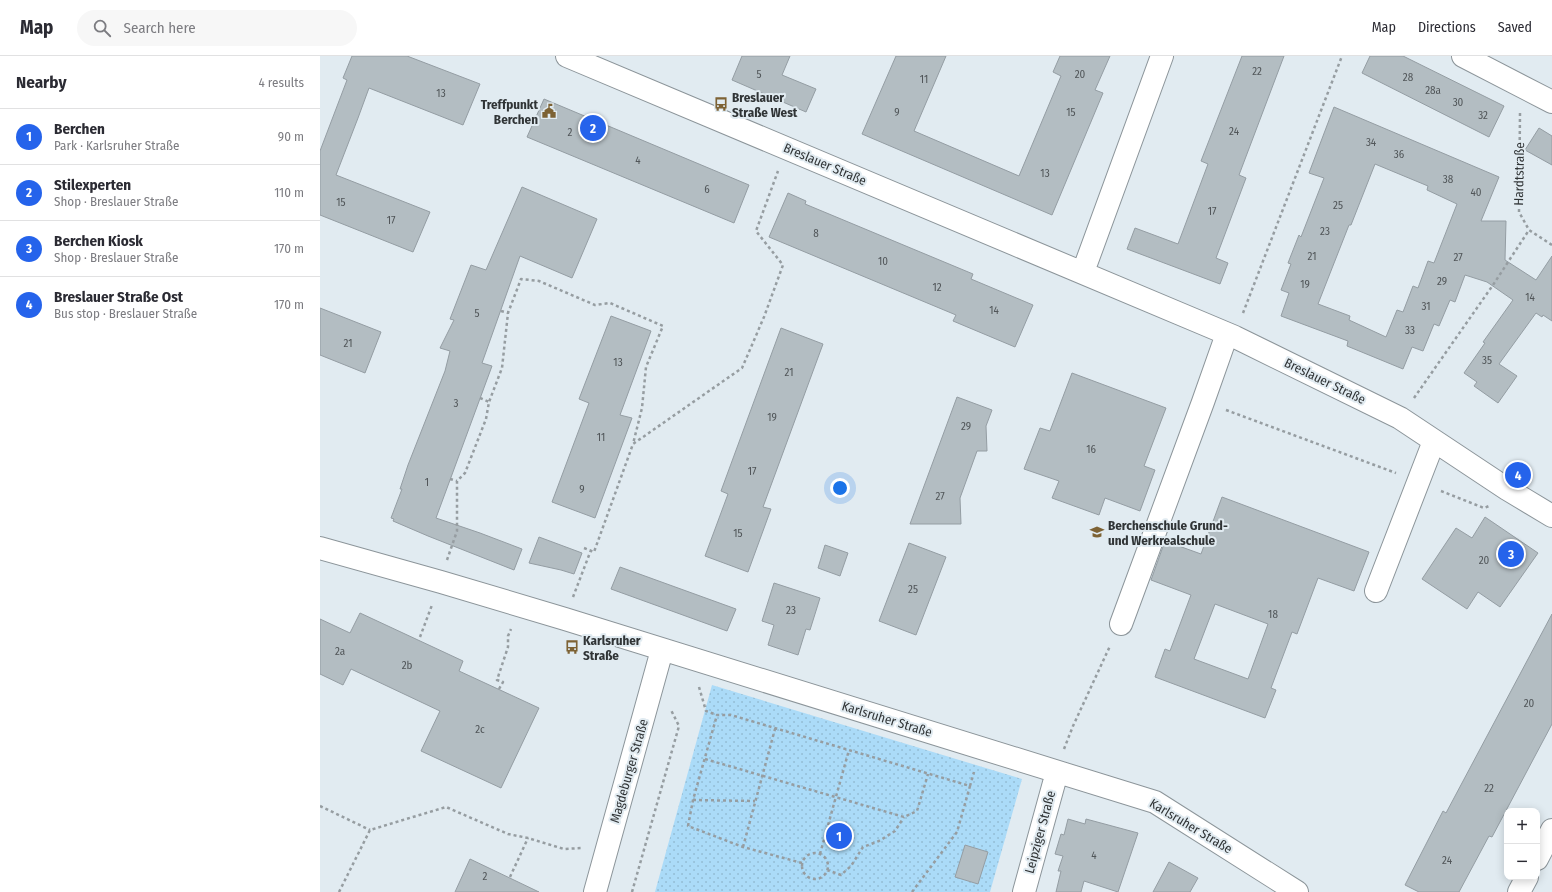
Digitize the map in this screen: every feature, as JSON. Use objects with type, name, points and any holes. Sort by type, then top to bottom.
[{"type":"street","name":"Breslauer Straße","points":[[567,56],[1231,335],[1400,418],[1552,516]]},
{"type":"street","points":[[1083,272],[1162,56]]},
{"type":"street","points":[[1463,56],[1552,102]]},
{"type":"street","points":[[1121,624],[1203,402],[1231,335]]},
{"type":"street","points":[[1376,591],[1420,482],[1434,441]]},
{"type":"street","name":"Karlsruher Straße","points":[[320,548],[565,619],[1155,802],[1297,892]]},
{"type":"street","name":"Magdeburger Straße","points":[[595,892],[662,650]]},
{"type":"street","name":"Leipziger Straße","points":[[1024,892],[1057,772]]},
{"type":"street","points":[[1540,853],[1552,830]]},
{"type":"street","points":[[1519,892],[1525,880]]},
{"type":"path","points":[[1231,335],[1342,56]]},
{"type":"path","name":"Hardtstraße","points":[[1521,87],[1519,212],[1528,230]]},
{"type":"path","points":[[633,444],[742,368],[764,317],[783,265],[756,231],[787,148]]},
{"type":"path","points":[[1400,418],[1494,285],[1528,230],[1552,245]]},
{"type":"path","points":[[420,637],[441,582],[457,530],[457,481],[465,472],[486,419],[489,402],[502,368],[508,313],[521,279],[539,281],[595,305],[610,303],[663,326],[646,367],[642,408],[633,444],[594,552],[584,548]]},
{"type":"path","points":[[501,311],[508,313]]},
{"type":"path","points":[[480,398],[489,402]]},
{"type":"path","points":[[1203,402],[1420,482],[1484,508],[1523,498]]},
{"type":"path","points":[[450,479],[457,481]]},
{"type":"path","points":[[565,619],[591,550]]},
{"type":"path","points":[[499,688],[503,682],[497,680],[508,646],[508,636],[518,605]]},
{"type":"path","points":[[1073,726],[1121,624]]},
{"type":"path","points":[[632,892],[679,726],[655,677]]},
{"type":"path","points":[[698,686],[706,711],[717,715],[731,715],[970,786],[957,832],[912,892]]},
{"type":"path","points":[[717,715],[693,800],[688,826],[743,847],[802,863]]},
{"type":"path","points":[[743,847],[775,729]]},
{"type":"path","points":[[820,854],[849,750]]},
{"type":"path","points":[[705,759],[904,817]]},
{"type":"path","points":[[827,870],[841,875],[851,866],[863,847],[879,841],[895,831],[904,817],[916,811],[928,774]]},
{"type":"path","points":[[693,800],[756,801]]},
{"type":"path","points":[[320,806],[370,830],[446,807],[508,834],[528,838],[564,849],[608,846]]},
{"type":"path","points":[[339,892],[370,830]]},
{"type":"path","points":[[510,877],[528,838]]},
{"type":"path","points":[[811,854],[820,854],[826,860],[827,870],[822,877],[812,879],[806,876],[803,872],[802,863],[804,859],[811,854]]},
{"type":"shaded area","points":[[712,685],[1022,779],[990,892],[655,892]]},
{"type":"building","points":[[352,56],[407,56],[480,84],[463,125],[369,88],[336,175],[430,212],[413,252],[320,215],[320,151],[347,80],[343,78]]},
{"type":"building","points":[[742,56],[790,56],[782,75],[816,89],[806,112],[732,80]]},
{"type":"building","points":[[896,56],[946,56],[914,131],[1019,176],[1061,76],[1053,72],[1060,56],[1110,56],[1095,90],[1103,93],[1052,215],[862,134]]},
{"type":"building","points":[[1242,56],[1284,56],[1239,175],[1246,178],[1216,258],[1228,263],[1220,284],[1127,249],[1135,228],[1178,244],[1208,164],[1201,161]]},
{"type":"building","points":[[1370,56],[1403,56],[1504,106],[1489,137],[1362,73]]},
{"type":"building","points":[[544,99],[749,185],[734,223],[527,137]]},
{"type":"building","points":[[1334,107],[1499,177],[1481,221],[1506,221],[1505,260],[1536,280],[1552,256],[1552,321],[1543,315],[1542,317],[1536,313],[1499,364],[1517,376],[1498,403],[1474,386],[1477,382],[1464,373],[1485,343],[1483,342],[1513,300],[1487,282],[1465,275],[1455,302],[1450,300],[1439,326],[1434,324],[1423,351],[1412,347],[1403,369],[1347,346],[1348,341],[1281,316],[1289,293],[1281,290],[1291,264],[1288,263],[1299,235],[1301,237],[1324,178],[1309,173]],"holes":[[[1375,164],[1428,186],[1427,190],[1457,204],[1434,263],[1428,261],[1418,288],[1413,286],[1403,312],[1397,310],[1386,337],[1349,320],[1350,316],[1318,304]]]},
{"type":"building","points":[[1539,128],[1552,136],[1552,165],[1525,150]]},
{"type":"building","points":[[522,187],[597,219],[572,278],[520,256],[482,363],[492,366],[436,518],[522,549],[514,570],[428,536],[393,521],[394,519],[391,518],[402,489],[400,489],[408,465],[445,371],[450,351],[440,348],[454,320],[450,319],[471,265],[486,270]]},
{"type":"building","points":[[788,193],[806,201],[805,204],[973,274],[971,279],[1033,305],[1015,347],[953,321],[956,315],[769,237]]},
{"type":"building","points":[[320,308],[381,332],[365,373],[320,355]]},
{"type":"building","points":[[611,316],[651,331],[620,415],[632,418],[595,518],[552,502],[589,403],[579,399]]},
{"type":"building","points":[[781,328],[823,344],[763,507],[771,509],[748,572],[705,556],[728,494],[721,491]]},
{"type":"building","points":[[1072,373],[1166,408],[1144,466],[1155,470],[1140,511],[1105,498],[1099,515],[1052,498],[1059,481],[1024,469],[1040,428],[1050,431]]},
{"type":"building","points":[[957,397],[992,410],[986,426],[987,451],[977,451],[960,498],[961,524],[910,524]]},
{"type":"building","points":[[1222,497],[1369,552],[1354,591],[1318,578],[1297,634],[1292,632],[1271,688],[1276,690],[1265,718],[1155,677],[1165,649],[1170,651],[1191,595],[1151,580],[1165,541],[1201,554]],"holes":[[[1215,604],[1268,624],[1248,679],[1194,659]]]},
{"type":"building","points":[[1485,517],[1538,553],[1500,607],[1478,592],[1467,609],[1422,579],[1456,528],[1472,538]]},
{"type":"building","points":[[539,537],[582,553],[574,574],[529,563]]},
{"type":"building","points":[[909,543],[946,557],[916,635],[879,621]]},
{"type":"building","points":[[825,545],[848,553],[840,576],[818,568]]},
{"type":"building","points":[[620,567],[736,609],[727,631],[611,589]]},
{"type":"building","points":[[774,583],[820,598],[810,630],[806,629],[798,655],[768,645],[774,625],[762,621]]},
{"type":"building","points":[[360,613],[463,661],[459,671],[539,708],[501,788],[421,751],[440,711],[351,669],[343,685],[320,674],[320,619],[350,633]]},
{"type":"building","points":[[1552,614],[1552,724],[1507,808],[1504,808],[1504,814],[1492,837],[1489,836],[1459,892],[1419,892],[1405,885],[1443,811],[1446,813]]},
{"type":"building","points":[[1068,819],[1085,824],[1086,819],[1138,833],[1118,892],[1084,881],[1081,892],[1056,892],[1061,871],[1058,871],[1063,856],[1055,854],[1061,834],[1064,835]]},
{"type":"building","points":[[965,845],[988,852],[978,884],[955,877]]},
{"type":"building","points":[[470,859],[539,892],[455,892]]},
{"type":"building","points":[[1169,862],[1198,878],[1190,892],[1153,892]]},
{"type":"place","name":"Breslauer Straße West","points":[[721,104]]},
{"type":"place","name":"Treffpunkt Berchen","points":[[549,111]]},
{"type":"place","name":"Stilexperten","points":[[593,128]]},
{"type":"place","name":"Breslauer Straße Ost","points":[[1518,475]]},
{"type":"place","name":"Berchenschule Grund- und Werkrealschule","points":[[1097,532]]},
{"type":"place","name":"Berchen Kiosk","points":[[1511,554]]},
{"type":"place","name":"Karlsruher Straße","points":[[572,647]]},
{"type":"place","name":"Berchen","points":[[839,836]]}]
